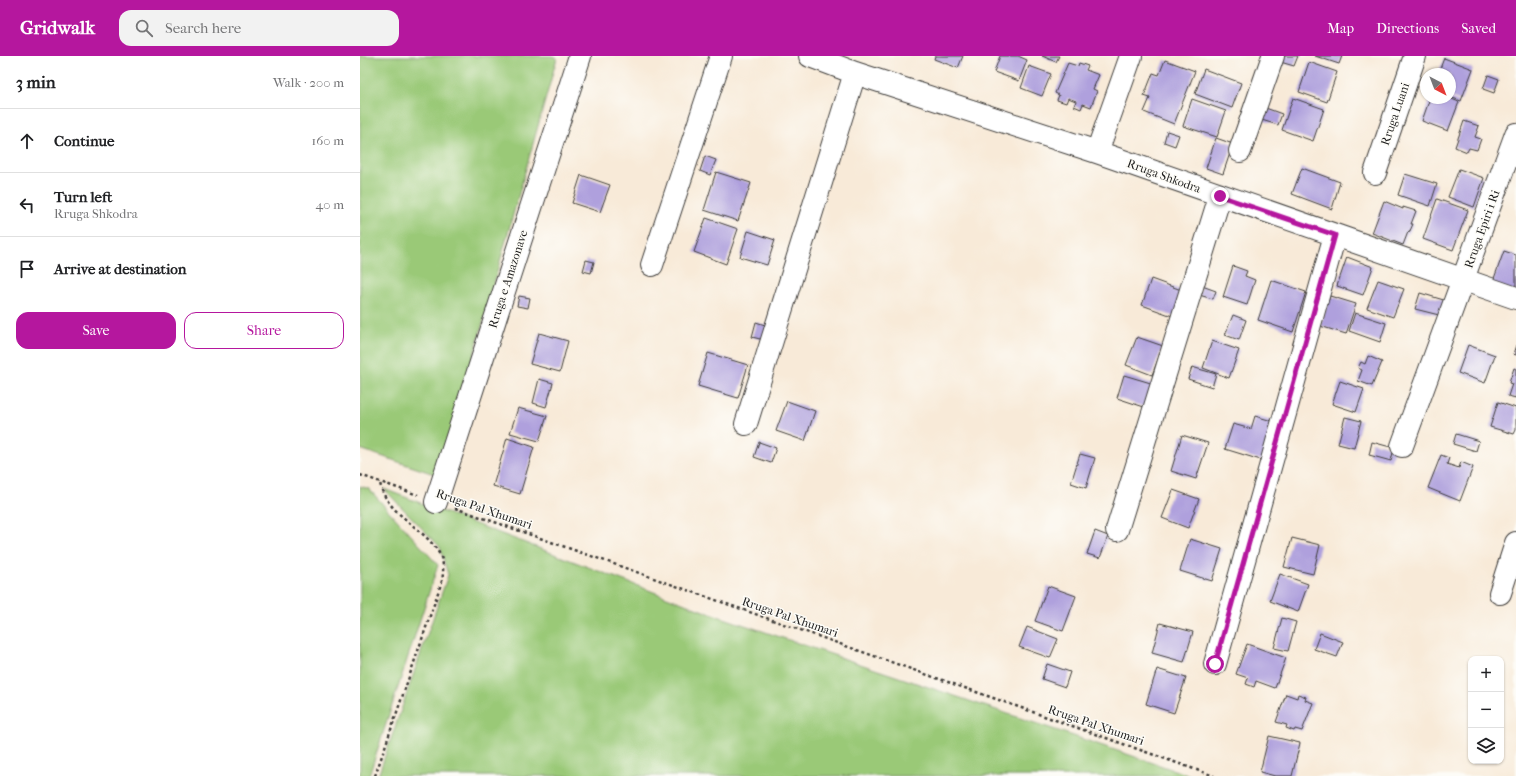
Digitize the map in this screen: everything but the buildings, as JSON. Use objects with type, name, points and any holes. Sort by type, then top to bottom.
[{"type":"street","name":"Rruga e Amazonave","points":[[436,502],[580,56]]},
{"type":"street","points":[[652,265],[721,56]]},
{"type":"street","name":"Rruga Shkodra","points":[[810,56],[855,73],[1097,152],[1516,298]]},
{"type":"street","points":[[1097,152],[1131,56]]},
{"type":"street","points":[[1240,151],[1272,56]]},
{"type":"street","name":"Rruga Luani","points":[[1375,173],[1415,56]]},
{"type":"street","points":[[746,424],[855,73]]},
{"type":"street","name":"Rruga Epiri i Ri","points":[[1402,446],[1464,280],[1516,134]]},
{"type":"street","points":[[1117,530],[1220,196]]},
{"type":"street","points":[[1215,664],[1335,235]]},
{"type":"street","points":[[1500,592],[1516,543]]},
{"type":"path","name":"Rruga Pal Xhumari","points":[[360,475],[1214,776]]},
{"type":"path","points":[[375,776],[442,581],[443,572],[442,562],[435,547],[384,497],[380,482]]},
{"type":"green space","points":[[360,56],[552,56],[557,58],[440,476],[360,449]]},
{"type":"green space","points":[[360,486],[369,489],[438,565],[369,776],[360,776]]},
{"type":"green space","points":[[384,489],[706,612],[1192,776],[378,776],[448,575],[440,547]]},
{"type":"route","points":[[1215,664],[1335,235],[1220,196]]}]
